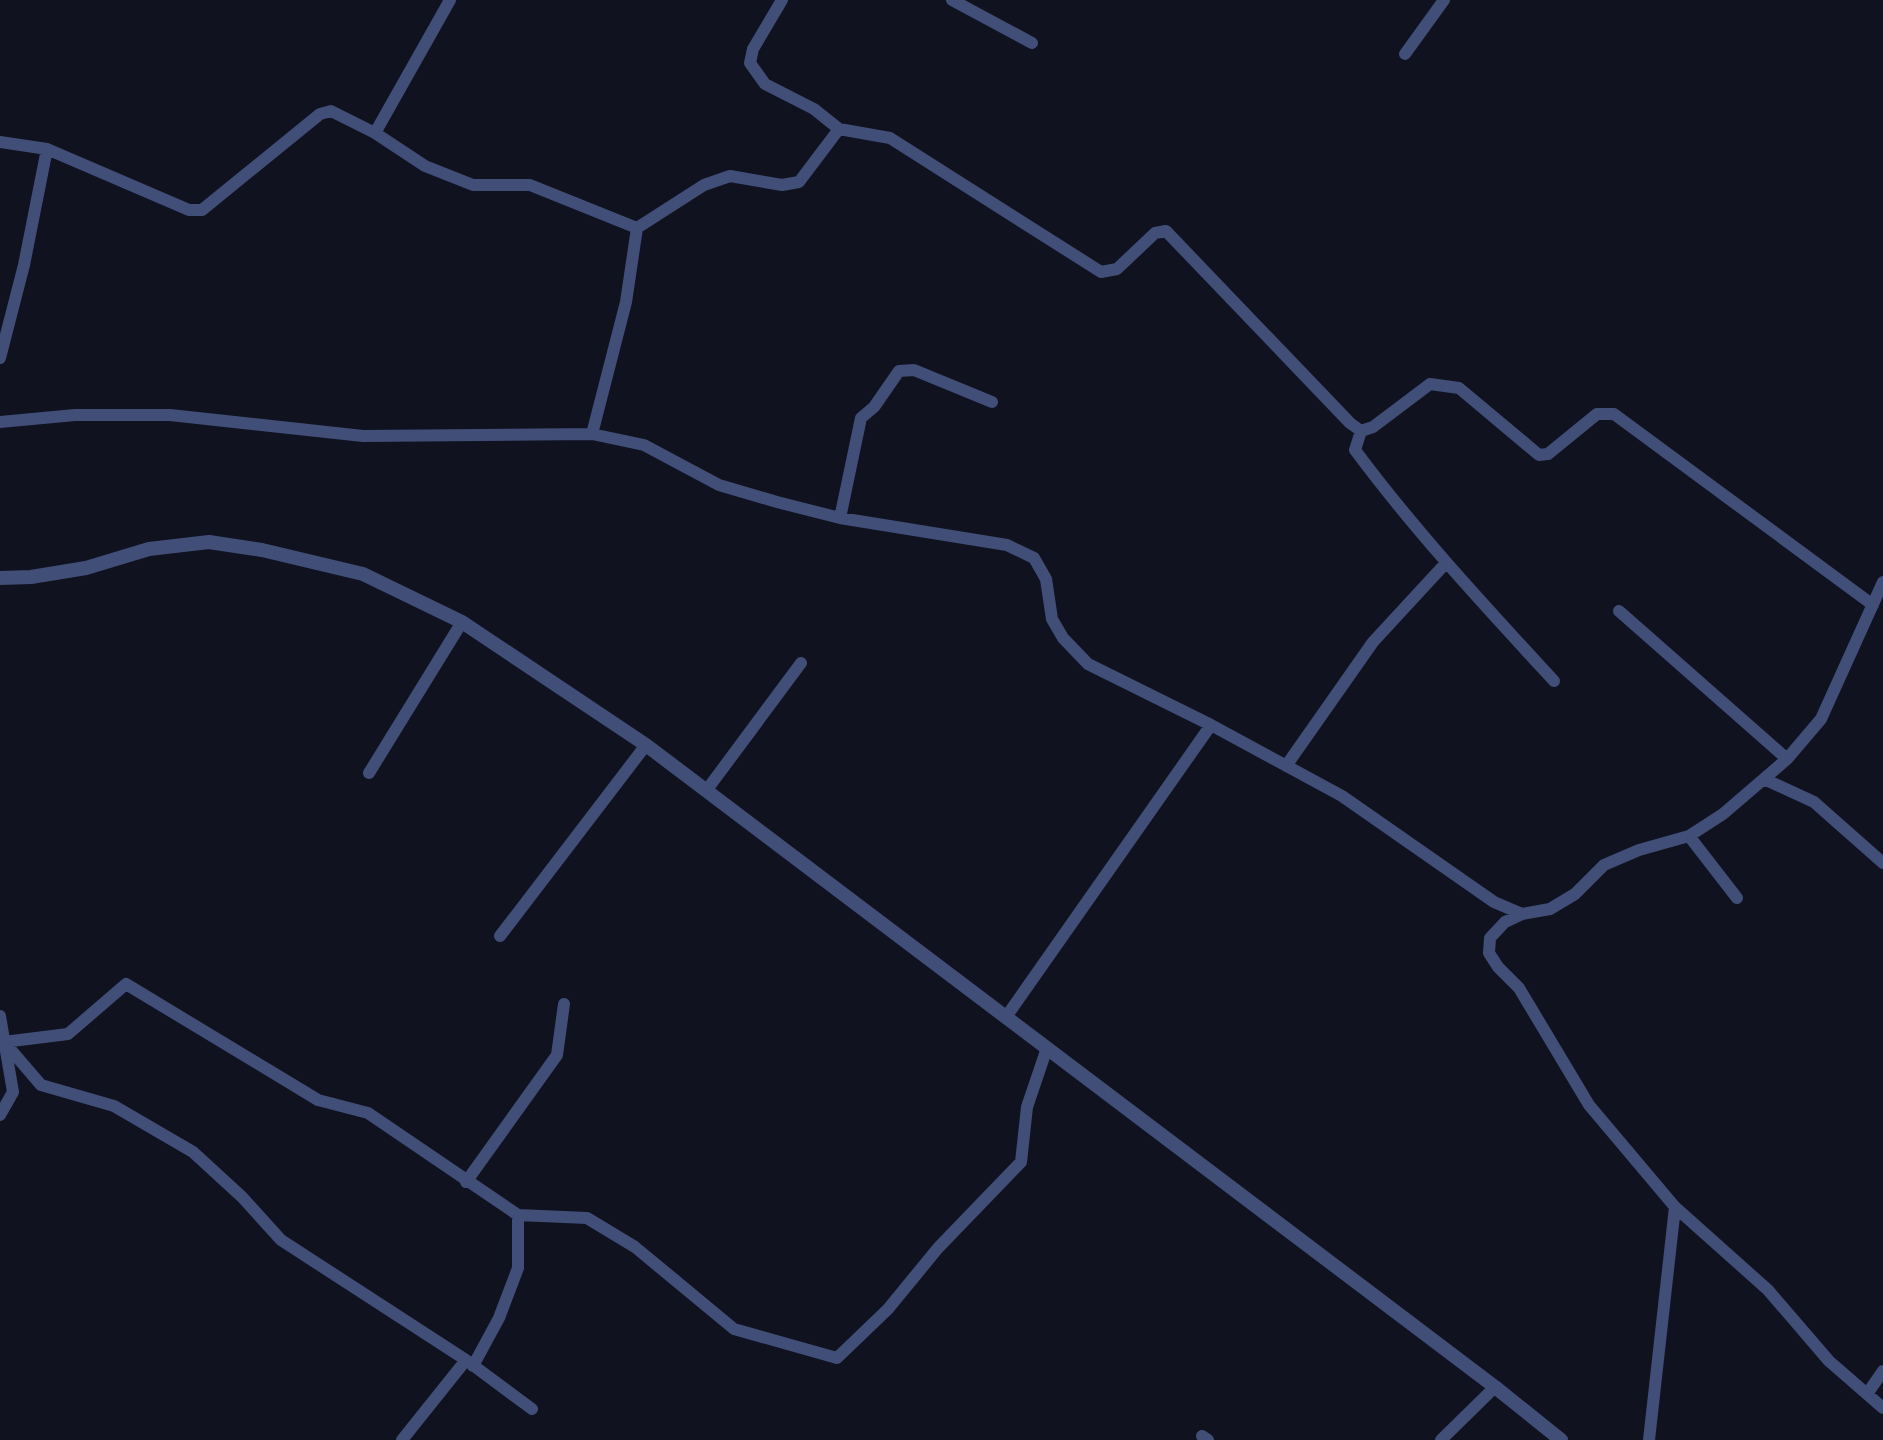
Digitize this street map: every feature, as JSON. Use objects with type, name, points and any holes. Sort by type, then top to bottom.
[{"type":"street","points":[[375,133],[450,0]]},
{"type":"street","points":[[782,0],[753,49],[750,63],[765,84],[814,109],[839,130],[890,138],[1101,272],[1117,269],[1155,233],[1166,231],[1350,423],[1361,431]]},
{"type":"street","points":[[952,0],[1032,43]]},
{"type":"street","points":[[1405,54],[1444,0]]},
{"type":"street","points":[[0,142],[47,149],[189,210],[202,210],[320,114],[331,111],[375,133],[425,166],[473,185],[530,185],[637,228]]},
{"type":"street","points":[[592,435],[626,302],[637,228],[704,185],[730,176],[782,185],[799,182],[839,130]]},
{"type":"street","points":[[0,358],[24,265],[47,149]]},
{"type":"street","points":[[840,519],[862,418],[874,407],[900,371],[914,370],[992,402]]},
{"type":"street","points":[[1361,431],[1373,427],[1430,384],[1459,388],[1539,455],[1548,454],[1597,414],[1614,414],[1873,605]]},
{"type":"street","points":[[0,422],[75,415],[170,415],[363,436],[592,435],[644,445],[719,485],[840,519],[1007,545],[1034,558],[1046,579],[1052,619],[1063,638],[1088,664],[1211,725],[1342,796],[1494,902],[1522,914]]},
{"type":"street","points":[[1361,431],[1355,450],[1398,507],[1445,564],[1554,681]]},
{"type":"street","points":[[0,578],[31,577],[86,568],[149,548],[209,542],[262,550],[363,574],[463,622],[646,745],[1495,1387],[1561,1440]]},
{"type":"street","points":[[1286,766],[1373,642],[1445,564]]},
{"type":"street","points":[[1883,582],[1821,719],[1787,759],[1723,814],[1689,836],[1639,850],[1604,865],[1575,894],[1550,909],[1522,914],[1505,922],[1490,938],[1489,953],[1498,967],[1519,988],[1589,1105],[1675,1207],[1768,1290],[1829,1361],[1883,1408]]},
{"type":"street","points":[[1619,611],[1787,759]]},
{"type":"street","points":[[369,773],[463,622]]},
{"type":"street","points":[[706,790],[801,663]]},
{"type":"street","points":[[1006,1017],[1211,725]]},
{"type":"street","points":[[500,936],[646,745]]},
{"type":"street","points":[[1764,779],[1814,802],[1883,863]]},
{"type":"street","points":[[1689,836],[1737,898]]},
{"type":"street","points":[[4,1042],[68,1034],[126,984],[318,1100],[368,1113],[518,1216],[587,1218],[635,1247],[734,1329],[837,1359],[888,1309],[938,1248],[1021,1162],[1027,1107],[1047,1048]]},
{"type":"street","points":[[466,1182],[557,1055],[564,1004]]},
{"type":"street","points":[[0,1016],[13,1092],[0,1115]]},
{"type":"street","points":[[4,1042],[41,1084],[114,1106],[193,1152],[242,1197],[281,1240],[469,1363],[532,1409]]},
{"type":"street","points":[[1649,1440],[1675,1207]]},
{"type":"street","points":[[402,1440],[469,1363],[499,1318],[518,1268],[518,1216]]},
{"type":"street","points":[[1867,1394],[1883,1371]]},
{"type":"street","points":[[1441,1440],[1495,1387]]}]
